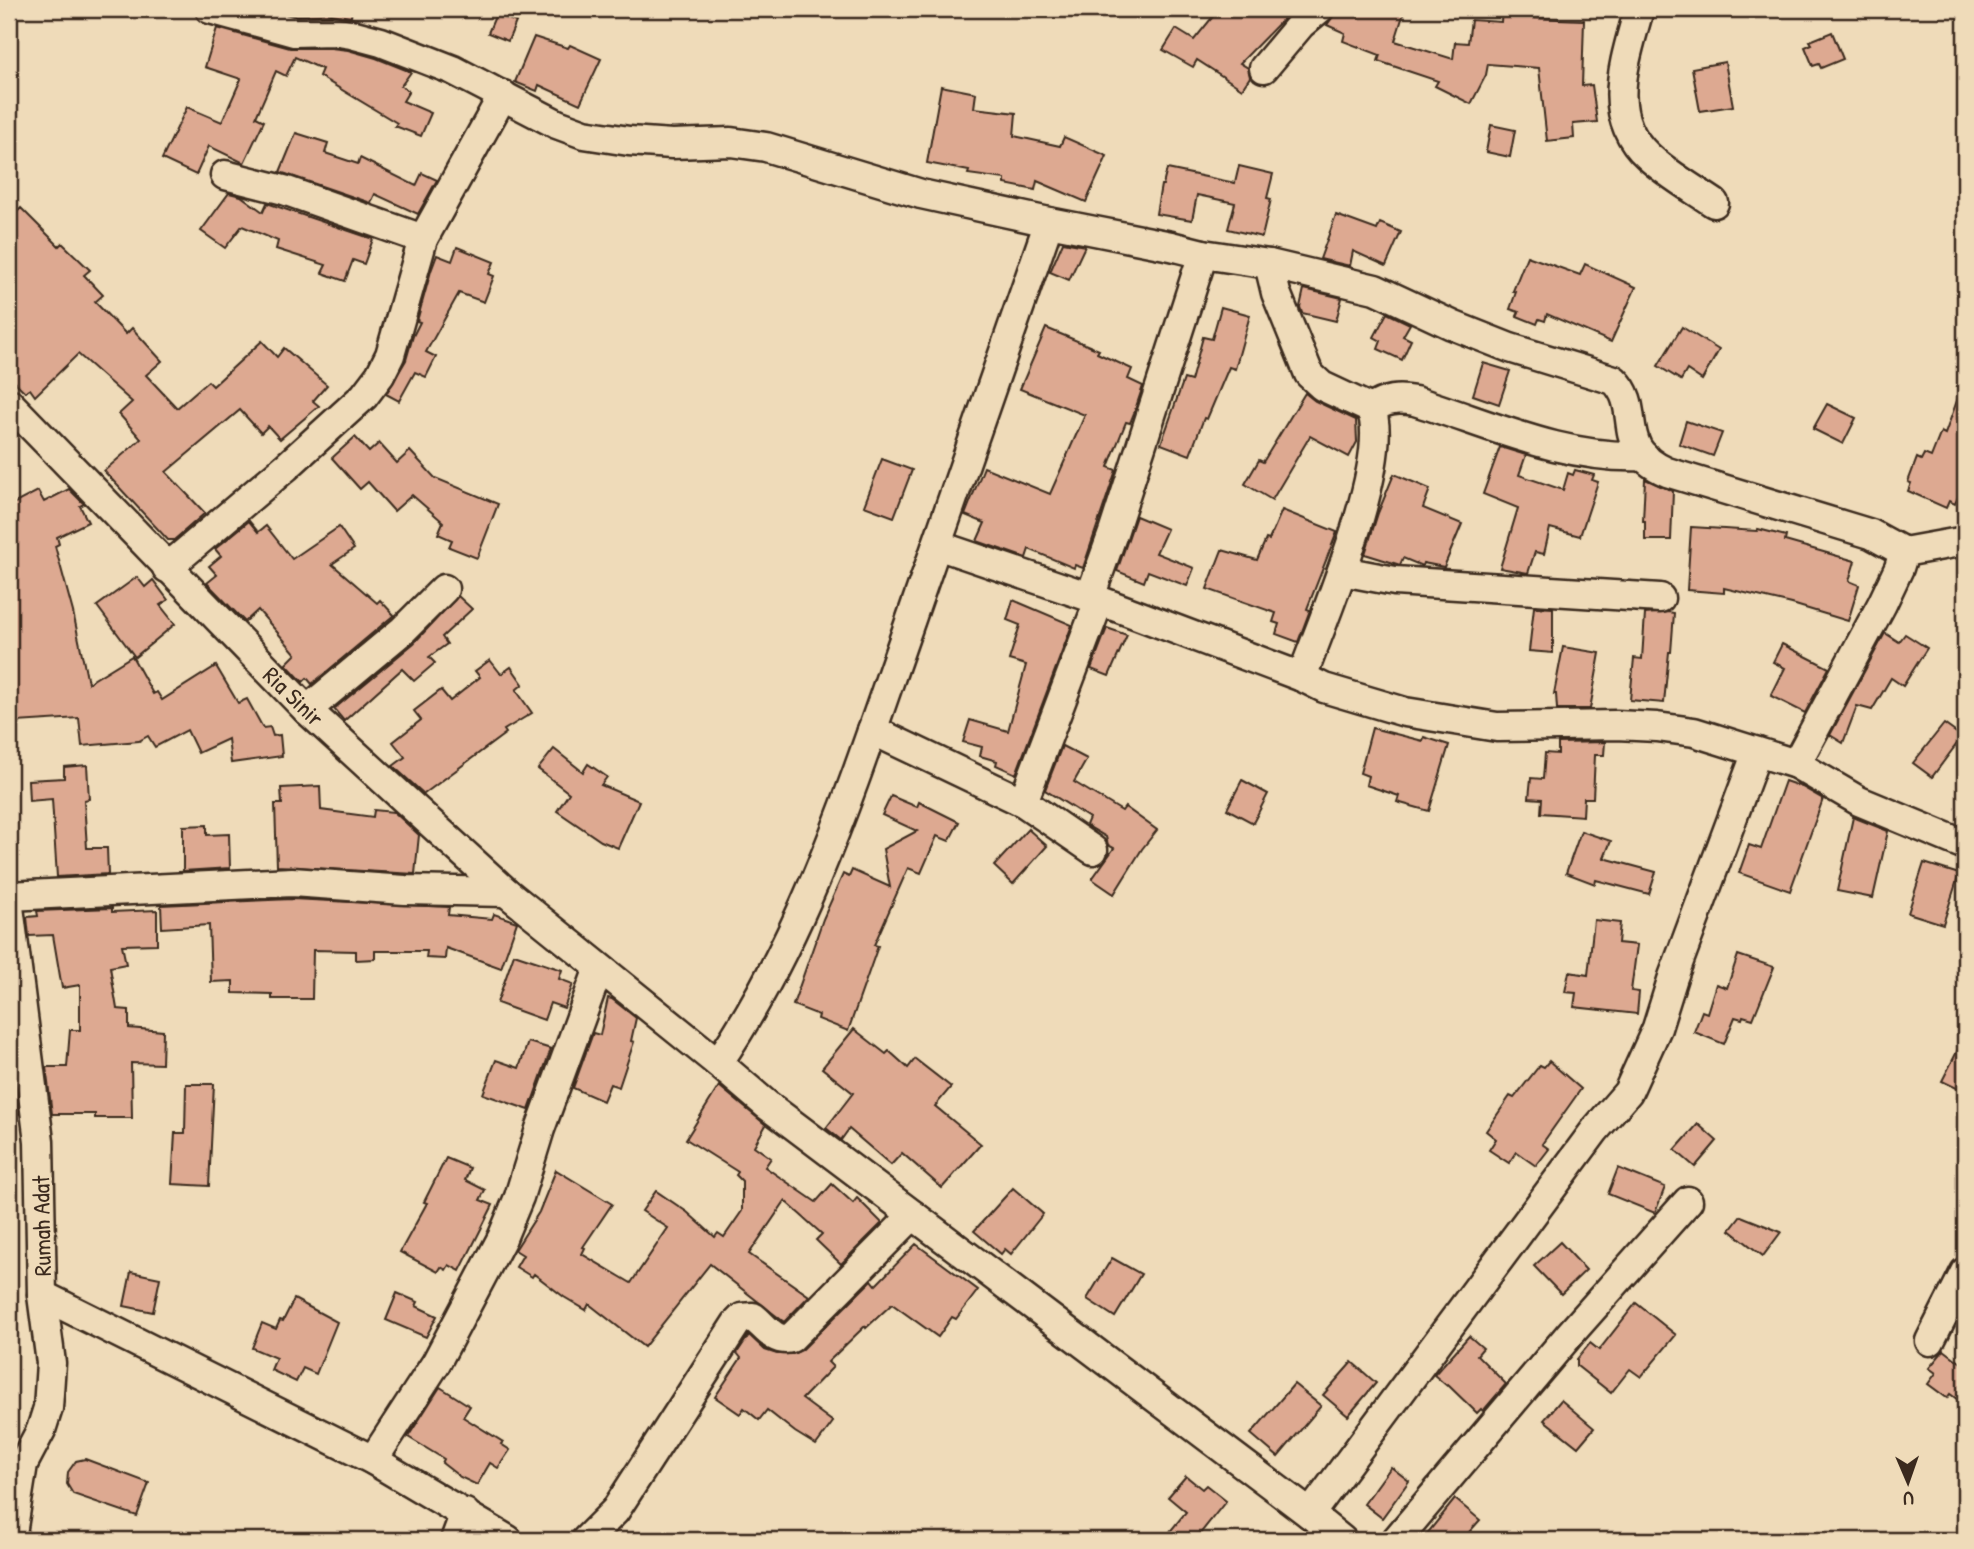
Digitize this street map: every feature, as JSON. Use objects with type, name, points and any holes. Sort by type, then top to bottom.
[{"type":"street","points":[[210,9],[294,32],[332,31],[371,39],[453,70],[558,124],[584,134],[672,144],[731,142],[766,146],[921,194],[1203,254],[1269,264],[1375,289],[1452,325],[1510,348],[1614,380],[1623,389],[1631,436],[1644,456],[1654,466],[1667,472],[1871,534],[1904,552],[1965,541]]},
{"type":"street","points":[[1264,68],[1301,24],[1319,9]]},
{"type":"street","points":[[1639,9],[1622,82],[1621,98],[1626,128],[1648,157],[1714,203]]},
{"type":"street","points":[[167,568],[286,467],[364,396],[380,375],[390,355],[423,239],[503,96]]},
{"type":"street","points":[[225,175],[284,190],[423,239]]},
{"type":"street","points":[[718,1062],[747,1020],[813,888],[872,730],[1049,222]]},
{"type":"street","points":[[1023,802],[1095,599],[1113,533],[1203,254]]},
{"type":"street","points":[[1269,264],[1276,293],[1309,374],[1322,386],[1371,409],[1374,417],[1375,443],[1370,479],[1342,570],[1302,677]]},
{"type":"street","points":[[1371,409],[1398,398],[1426,404],[1579,453],[1618,458],[1644,456]]},
{"type":"street","name":"Ria Sinir","points":[[9,403],[307,710],[506,892],[718,1062],[767,1105],[1342,1540]]},
{"type":"street","points":[[937,545],[1095,599],[1302,677],[1324,688],[1405,712],[1497,727],[1616,725],[1694,732],[1796,764],[1859,801],[1965,845]]},
{"type":"street","points":[[1796,764],[1886,595],[1904,552]]},
{"type":"street","points":[[1342,570],[1395,581],[1660,598]]},
{"type":"street","points":[[307,710],[403,630],[444,589]]},
{"type":"street","points":[[872,730],[1023,802],[1093,850]]},
{"type":"street","points":[[1310,1514],[1570,1163],[1628,1092],[1657,1028],[1758,752]]},
{"type":"street","points":[[9,896],[292,882],[405,890],[506,892]]},
{"type":"street","name":"Rumah Adat","points":[[9,907],[40,1141],[42,1295],[51,1363],[48,1408],[41,1430],[23,1464],[11,1540]]},
{"type":"street","points":[[373,1460],[436,1363],[502,1238],[519,1197],[540,1129],[599,968]]},
{"type":"street","points":[[1396,1540],[1570,1334],[1688,1201]]},
{"type":"street","points":[[586,1540],[615,1511],[742,1318],[753,1317],[772,1335],[787,1340],[914,1215]]},
{"type":"street","points":[[1930,1341],[1965,1272]]},
{"type":"street","points":[[42,1295],[373,1460],[508,1540]]},
{"type":"street","points":[[455,1540],[465,1513]]},
{"type":"building","points":[[290,9],[352,9],[351,17],[332,14],[296,15],[289,13]]},
{"type":"building","points":[[1219,9],[1293,9],[1240,63],[1248,68],[1250,77],[1242,89],[1197,60],[1193,67],[1163,50],[1176,29],[1194,40]]},
{"type":"building","points":[[1335,9],[1405,9],[1395,41],[1453,59],[1455,42],[1468,43],[1471,20],[1501,22],[1502,9],[1533,12],[1533,18],[1584,20],[1582,86],[1592,85],[1597,122],[1573,124],[1574,138],[1547,141],[1539,68],[1488,64],[1486,75],[1471,104],[1435,86],[1438,81],[1378,61],[1380,55],[1343,41],[1345,33],[1327,25]]},
{"type":"building","points":[[496,14],[516,22],[508,41],[488,33]]},
{"type":"building","points":[[217,28],[290,48],[348,50],[411,72],[401,86],[409,91],[403,101],[431,113],[421,136],[395,126],[397,123],[319,76],[322,69],[295,57],[286,76],[276,71],[256,117],[264,121],[244,163],[209,146],[196,175],[162,159],[187,107],[222,122],[241,79],[205,67]]},
{"type":"building","points":[[1832,32],[1843,59],[1821,68],[1819,64],[1813,66],[1805,47],[1812,44],[1810,41]]},
{"type":"building","points":[[534,37],[568,48],[570,45],[601,59],[580,104],[539,85],[537,91],[515,82]]},
{"type":"building","points":[[1725,62],[1733,106],[1700,111],[1692,68]]},
{"type":"building","points":[[941,86],[976,93],[974,108],[1016,113],[1014,136],[1060,146],[1064,137],[1107,156],[1086,202],[1037,181],[1035,190],[1005,184],[1005,179],[968,174],[969,171],[927,163]]},
{"type":"building","points":[[1491,125],[1515,130],[1510,157],[1486,152]]},
{"type":"building","points":[[296,133],[328,143],[325,153],[358,164],[360,158],[416,186],[422,173],[437,180],[418,214],[375,194],[371,203],[280,172]]},
{"type":"building","points":[[1239,166],[1273,174],[1267,198],[1271,199],[1262,237],[1228,229],[1235,203],[1197,195],[1192,220],[1156,214],[1167,169],[1235,183]]},
{"type":"building","points":[[229,193],[241,196],[263,212],[267,203],[373,239],[364,264],[353,260],[345,281],[322,273],[326,265],[276,249],[278,241],[242,226],[225,248],[201,231]]},
{"type":"building","points":[[21,208],[59,246],[62,243],[90,270],[84,275],[103,295],[95,302],[126,334],[132,328],[162,361],[146,375],[177,408],[208,381],[213,386],[262,341],[277,357],[284,348],[327,385],[313,401],[319,406],[280,439],[268,426],[261,433],[240,410],[166,472],[205,513],[174,540],[168,540],[104,471],[141,439],[119,414],[132,402],[78,354],[35,396],[30,389],[25,392],[9,376],[9,220]]},
{"type":"building","points":[[1336,215],[1377,230],[1380,223],[1401,232],[1386,266],[1353,251],[1350,266],[1320,259]]},
{"type":"building","points":[[1063,242],[1085,246],[1069,280],[1050,272]]},
{"type":"building","points":[[457,247],[494,262],[489,274],[494,276],[484,302],[459,293],[426,352],[436,357],[426,377],[415,372],[399,401],[386,394],[406,360],[420,322],[417,321],[437,255],[452,261]]},
{"type":"building","points":[[1527,256],[1580,275],[1585,264],[1636,287],[1611,342],[1547,314],[1545,321],[1539,319],[1537,324],[1517,316],[1519,312],[1510,309],[1516,292],[1513,291]]},
{"type":"building","points":[[1304,289],[1342,298],[1336,321],[1302,313],[1300,307]]},
{"type":"building","points":[[1221,307],[1250,315],[1235,369],[1229,367],[1207,419],[1204,418],[1190,455],[1161,444],[1184,379],[1191,381],[1203,337],[1212,339]]},
{"type":"building","points":[[1387,313],[1410,324],[1403,336],[1411,340],[1402,360],[1378,349],[1381,341],[1374,337]]},
{"type":"building","points":[[1682,327],[1719,350],[1702,380],[1687,370],[1681,380],[1658,366]]},
{"type":"building","points":[[1046,328],[1099,350],[1097,353],[1132,369],[1128,379],[1143,386],[1130,423],[1126,422],[1108,467],[1116,470],[1083,568],[1075,565],[1074,568],[1029,549],[1026,558],[977,541],[985,523],[965,515],[984,467],[1050,494],[1085,415],[1020,389]]},
{"type":"building","points":[[1483,363],[1510,371],[1499,404],[1473,395]]},
{"type":"building","points":[[1963,384],[1965,481],[1955,504],[1949,501],[1946,508],[1908,491],[1911,483],[1908,482],[1917,458],[1921,460],[1924,454],[1931,457],[1941,432],[1945,434]]},
{"type":"building","points":[[1305,393],[1315,401],[1356,420],[1357,442],[1349,457],[1310,436],[1272,500],[1245,484],[1259,460],[1263,462]]},
{"type":"building","points":[[1827,404],[1856,418],[1843,444],[1813,429]]},
{"type":"building","points":[[1686,421],[1722,433],[1713,456],[1679,444]]},
{"type":"building","points":[[355,437],[369,452],[379,443],[397,463],[410,451],[435,478],[498,504],[477,558],[449,547],[452,540],[438,534],[443,522],[412,495],[394,511],[368,482],[360,489],[332,458]]},
{"type":"building","points":[[1500,447],[1526,455],[1519,475],[1563,490],[1568,473],[1573,475],[1575,470],[1594,475],[1592,480],[1598,482],[1580,536],[1550,528],[1544,554],[1535,552],[1528,573],[1500,568],[1518,508],[1483,494]]},
{"type":"building","points":[[882,459],[912,470],[894,517],[864,506]]},
{"type":"building","points":[[1394,474],[1430,489],[1423,508],[1462,524],[1444,567],[1423,563],[1422,566],[1403,558],[1400,565],[1365,554]]},
{"type":"building","points":[[1645,479],[1673,491],[1671,540],[1645,540]]},
{"type":"building","points":[[69,489],[84,504],[80,506],[88,522],[57,537],[59,544],[55,546],[88,683],[132,656],[153,694],[157,692],[162,700],[216,666],[238,703],[247,699],[263,728],[270,727],[273,736],[280,735],[282,756],[231,763],[228,739],[198,753],[187,730],[155,747],[148,736],[139,741],[82,746],[79,718],[17,722],[13,666],[9,667],[9,506],[38,491],[44,502]]},
{"type":"building","points":[[1282,510],[1337,532],[1307,609],[1310,610],[1298,642],[1276,634],[1279,624],[1273,622],[1276,613],[1207,589],[1222,550],[1257,560]]},
{"type":"building","points":[[1136,516],[1167,529],[1156,553],[1194,568],[1187,586],[1148,571],[1144,582],[1117,571]]},
{"type":"building","points":[[249,521],[258,532],[266,526],[292,559],[339,527],[354,549],[332,564],[377,603],[380,600],[394,615],[312,684],[307,678],[303,682],[286,664],[296,654],[258,610],[245,622],[207,583],[217,575],[209,566],[221,556],[215,549]]},
{"type":"building","points":[[1691,527],[1758,529],[1786,536],[1785,541],[1855,561],[1849,581],[1859,585],[1848,621],[1724,588],[1724,593],[1687,590]]},
{"type":"building","points":[[137,577],[145,587],[153,580],[168,600],[160,605],[175,624],[135,657],[97,606]]},
{"type":"building","points":[[458,596],[472,609],[442,637],[447,644],[429,657],[435,663],[414,681],[402,669],[344,721],[334,709],[414,643]]},
{"type":"building","points":[[1013,600],[1072,625],[1016,774],[996,765],[997,761],[980,756],[982,747],[963,742],[970,720],[1008,731],[1026,665],[1009,660],[1020,625],[1007,620]]},
{"type":"building","points":[[1534,607],[1553,608],[1553,653],[1529,651]]},
{"type":"building","points":[[1674,613],[1664,703],[1630,700],[1634,658],[1642,659],[1645,614]]},
{"type":"building","points":[[1107,628],[1127,635],[1109,676],[1091,669]]},
{"type":"building","points":[[1885,633],[1899,642],[1905,634],[1927,648],[1903,686],[1891,678],[1872,710],[1857,706],[1843,743],[1830,735]]},
{"type":"building","points":[[1782,644],[1829,668],[1805,713],[1771,696],[1785,668],[1773,662]]},
{"type":"building","points":[[1563,647],[1600,653],[1590,709],[1557,709],[1554,694]]},
{"type":"building","points":[[490,660],[501,674],[511,667],[523,684],[516,690],[532,713],[504,730],[506,733],[424,794],[393,766],[405,757],[393,742],[421,720],[414,711],[441,690],[450,701],[480,677],[475,671]]},
{"type":"building","points":[[1944,724],[1962,737],[1932,777],[1913,763]]},
{"type":"building","points":[[1372,728],[1423,741],[1424,737],[1449,745],[1429,811],[1397,802],[1399,796],[1366,785],[1368,776],[1360,773]]},
{"type":"building","points":[[1605,742],[1604,755],[1595,755],[1593,798],[1584,798],[1583,816],[1541,813],[1542,799],[1529,798],[1531,778],[1543,779],[1545,753],[1558,754],[1558,743]]},
{"type":"building","points":[[1062,746],[1087,759],[1074,782],[1122,811],[1125,807],[1157,830],[1114,894],[1092,879],[1114,848],[1108,845],[1106,837],[1086,825],[1089,818],[1045,790]]},
{"type":"building","points":[[554,749],[583,772],[588,764],[607,777],[601,785],[639,801],[618,848],[601,841],[557,811],[569,793],[538,769]]},
{"type":"building","points":[[87,765],[89,799],[84,800],[87,848],[107,848],[108,874],[57,877],[52,799],[29,801],[28,780],[64,778],[64,767]]},
{"type":"building","points":[[1242,780],[1268,794],[1253,823],[1227,809]]},
{"type":"building","points":[[1785,781],[1823,799],[1790,891],[1739,873],[1749,845],[1761,849]]},
{"type":"building","points":[[320,786],[321,810],[373,817],[374,810],[394,812],[419,835],[415,874],[277,866],[275,804],[282,804],[281,788]]},
{"type":"building","points":[[891,796],[917,807],[919,802],[959,822],[949,841],[937,836],[921,873],[908,868],[874,945],[878,946],[848,1031],[793,1005],[823,919],[843,874],[849,877],[852,870],[890,887],[883,849],[917,831],[882,815]]},
{"type":"building","points":[[1853,817],[1888,831],[1873,898],[1837,891]]},
{"type":"building","points":[[207,825],[207,835],[229,834],[230,868],[183,871],[183,826]]},
{"type":"building","points":[[1028,829],[1047,846],[1013,884],[994,866]]},
{"type":"building","points":[[1581,831],[1611,841],[1604,858],[1656,872],[1649,894],[1596,880],[1595,884],[1566,873]]},
{"type":"building","points":[[1924,863],[1959,874],[1943,924],[1908,913]]},
{"type":"building","points":[[292,899],[449,907],[448,915],[492,919],[494,914],[517,922],[501,968],[446,948],[445,959],[426,958],[427,951],[375,951],[375,959],[356,960],[356,951],[313,950],[312,999],[272,999],[272,994],[233,993],[233,981],[211,982],[209,925],[162,928],[161,905]]},
{"type":"building","points":[[112,908],[112,912],[157,910],[157,944],[122,945],[126,964],[110,967],[117,1009],[129,1010],[129,1028],[163,1031],[162,1064],[131,1063],[132,1118],[95,1118],[95,1114],[52,1114],[46,1067],[67,1067],[70,1030],[80,1030],[80,985],[62,988],[53,935],[29,936],[27,917],[38,916],[37,911]]},
{"type":"building","points":[[1594,920],[1620,923],[1618,943],[1637,945],[1631,991],[1639,992],[1637,1014],[1574,1007],[1576,993],[1565,992],[1569,972],[1588,975]]},
{"type":"building","points":[[514,954],[562,970],[559,979],[573,984],[564,1008],[550,1003],[544,1020],[497,1003]]},
{"type":"building","points":[[1738,955],[1774,967],[1753,1019],[1735,1017],[1724,1044],[1694,1032],[1702,1011],[1707,1013],[1716,984],[1727,988]]},
{"type":"building","points":[[608,998],[636,1018],[631,1041],[634,1042],[619,1087],[610,1084],[603,1101],[573,1088],[593,1033],[600,1035]]},
{"type":"building","points":[[854,1029],[886,1054],[889,1051],[908,1068],[915,1059],[951,1087],[935,1106],[981,1144],[942,1188],[902,1153],[891,1165],[849,1129],[841,1140],[826,1128],[853,1093],[822,1068]]},
{"type":"building","points":[[1965,1036],[1965,1092],[1942,1081]]},
{"type":"building","points":[[528,1042],[551,1049],[529,1110],[483,1094],[496,1060],[519,1068]]},
{"type":"building","points":[[1549,1061],[1581,1089],[1542,1144],[1549,1149],[1536,1166],[1516,1152],[1509,1163],[1489,1150],[1496,1139],[1486,1131],[1510,1096],[1514,1098],[1540,1065],[1544,1067]]},
{"type":"building","points":[[9,1066],[13,1066],[19,1114],[9,1114]]},
{"type":"building","points":[[186,1084],[214,1084],[209,1186],[172,1184],[175,1133],[185,1133]]},
{"type":"building","points":[[719,1086],[766,1125],[754,1146],[771,1158],[765,1167],[816,1202],[832,1184],[853,1203],[857,1198],[882,1223],[841,1264],[816,1240],[822,1234],[785,1201],[749,1254],[809,1296],[784,1322],[710,1264],[644,1347],[589,1304],[586,1310],[534,1274],[532,1277],[516,1267],[523,1255],[515,1250],[539,1212],[556,1170],[612,1204],[583,1247],[585,1248],[582,1254],[631,1283],[668,1228],[642,1211],[656,1191],[687,1212],[715,1237],[718,1233],[724,1237],[742,1211],[742,1181],[736,1175],[738,1172],[686,1139]]},
{"type":"building","points":[[1698,1124],[1717,1141],[1695,1167],[1675,1150]]},
{"type":"building","points":[[446,1158],[470,1168],[465,1180],[485,1190],[480,1200],[493,1205],[460,1271],[449,1265],[446,1270],[441,1267],[438,1272],[400,1252],[427,1203],[424,1202]]},
{"type":"building","points":[[1618,1168],[1665,1187],[1655,1213],[1608,1194]]},
{"type":"building","points":[[1013,1188],[1043,1214],[1011,1254],[1005,1249],[1001,1254],[974,1231]]},
{"type":"building","points":[[1741,1216],[1781,1232],[1763,1256],[1730,1230]]},
{"type":"building","points":[[1560,1242],[1586,1270],[1561,1294],[1534,1266]]},
{"type":"building","points":[[916,1244],[978,1290],[956,1319],[952,1317],[938,1337],[892,1304],[866,1328],[865,1326],[828,1362],[833,1367],[802,1399],[833,1422],[816,1445],[767,1410],[759,1420],[744,1408],[740,1414],[715,1397],[741,1358],[737,1353],[749,1335],[765,1350],[777,1354],[793,1354],[802,1350],[872,1280],[876,1285]]},
{"type":"building","points":[[1112,1258],[1141,1274],[1115,1317],[1087,1299]]},
{"type":"building","points":[[131,1272],[160,1278],[153,1312],[124,1306]]},
{"type":"building","points":[[397,1293],[418,1302],[416,1306],[437,1316],[426,1337],[386,1320]]},
{"type":"building","points":[[294,1299],[337,1322],[316,1374],[303,1368],[296,1382],[271,1370],[276,1358],[252,1348],[262,1323],[276,1329]]},
{"type":"building","points":[[1636,1303],[1676,1335],[1641,1377],[1630,1369],[1611,1393],[1577,1366],[1577,1359],[1590,1343],[1599,1350]]},
{"type":"building","points":[[1469,1336],[1483,1348],[1477,1355],[1506,1384],[1483,1411],[1481,1409],[1477,1413],[1434,1375]]},
{"type":"building","points":[[1944,1350],[1965,1366],[1965,1405],[1950,1394],[1947,1398],[1928,1384],[1936,1373],[1929,1368]]},
{"type":"building","points":[[1352,1362],[1376,1383],[1348,1416],[1323,1395]]},
{"type":"building","points":[[1294,1384],[1321,1406],[1278,1457],[1251,1434]]},
{"type":"building","points":[[440,1387],[470,1406],[463,1417],[503,1442],[501,1444],[510,1450],[498,1468],[490,1463],[477,1485],[460,1477],[442,1463],[444,1459],[408,1437]]},
{"type":"building","points":[[1561,1400],[1594,1428],[1578,1447],[1544,1420]]},
{"type":"building","points":[[85,1459],[149,1483],[137,1516],[73,1494],[67,1484],[68,1472],[76,1461]]},
{"type":"building","points":[[1391,1467],[1409,1481],[1382,1518],[1364,1504]]},
{"type":"building","points":[[1186,1476],[1202,1489],[1206,1485],[1226,1501],[1195,1540],[1163,1540],[1186,1512],[1168,1497]]},
{"type":"building","points":[[1455,1499],[1480,1520],[1462,1540],[1422,1540]]}]
